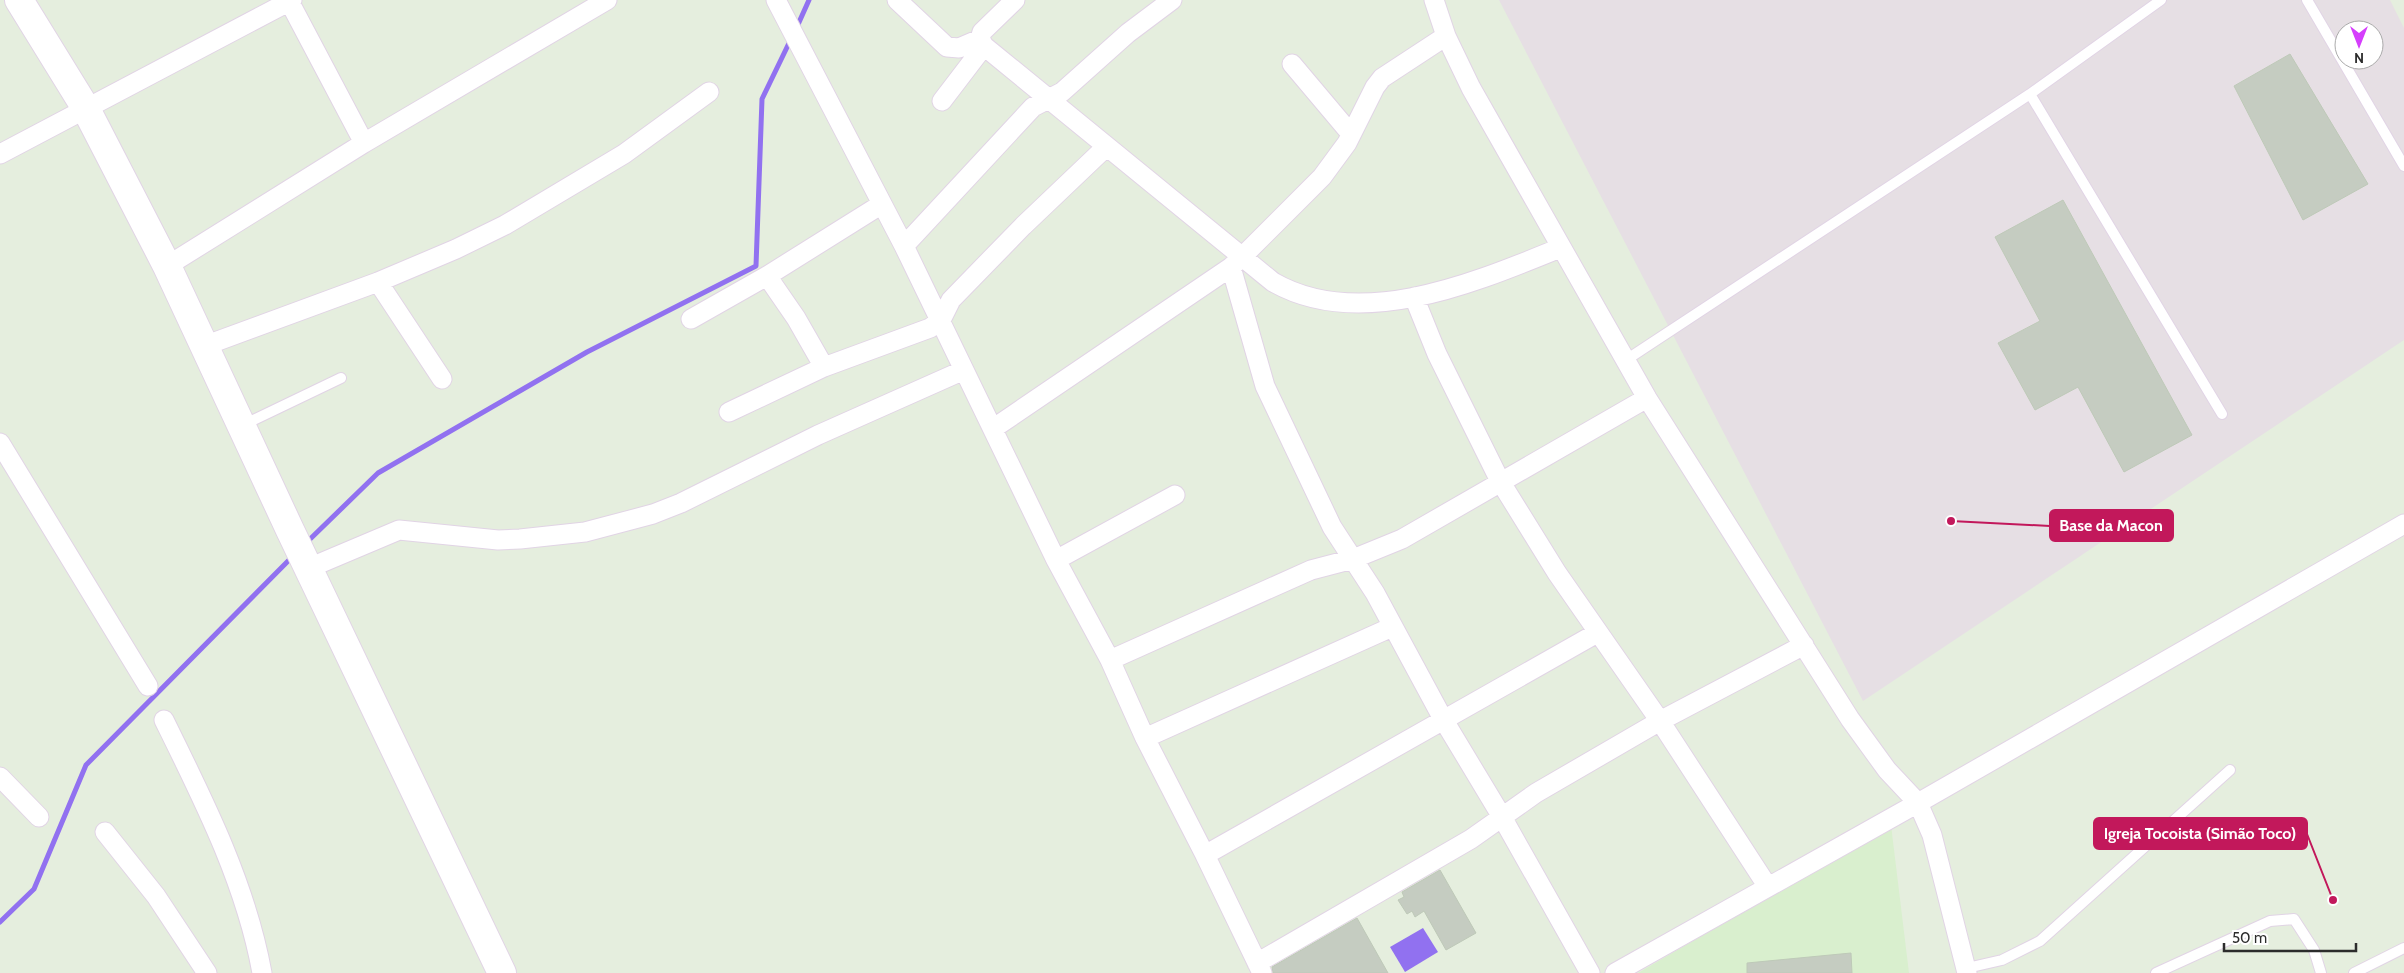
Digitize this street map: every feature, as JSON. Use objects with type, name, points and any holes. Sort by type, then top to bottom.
[{"type":"street","points":[[19,0],[85,107],[167,266],[290,530],[502,973]]},
{"type":"street","points":[[167,266],[364,143],[607,0]]},
{"type":"street","points":[[776,0],[904,246],[994,428],[1056,560],[1110,660],[1145,738],[1205,855],[1259,968],[1471,839],[1536,793],[1660,721],[1804,645]]},
{"type":"street","points":[[897,0],[947,47],[959,48],[982,43]]},
{"type":"street","points":[[942,101],[982,43],[982,32],[1015,0]]},
{"type":"street","points":[[904,246],[1033,107],[1062,92],[1128,33],[1172,0]]},
{"type":"street","points":[[1434,0],[1446,36],[1471,88],[1560,248],[1647,398],[1850,719],[1887,770],[1918,804],[1932,835],[1967,971]]},
{"type":"street","points":[[0,154],[257,8],[291,1],[364,143]]},
{"type":"street","points":[[994,428],[1237,262],[1310,191],[1335,161],[1382,78],[1446,36]]},
{"type":"street","points":[[982,43],[1050,98],[1237,262],[1273,282],[1306,296],[1363,303],[1414,297],[1435,293],[1506,270],[1560,248]]},
{"type":"street","points":[[1292,64],[1351,134]]},
{"type":"street","points":[[204,346],[378,282],[456,249],[505,225],[624,154],[709,92]]},
{"type":"street","points":[[729,412],[824,367],[921,333],[940,320],[958,293],[1023,226],[1106,147]]},
{"type":"street","points":[[691,319],[767,276],[882,204]]},
{"type":"street","points":[[1237,262],[1259,369],[1273,405],[1332,527],[1353,559],[1590,973]]},
{"type":"street","points":[[767,276],[796,318],[824,367]]},
{"type":"street","points":[[378,282],[442,379]]},
{"type":"street","points":[[1414,297],[1437,354],[1500,481],[1597,632],[1660,721],[1768,887]]},
{"type":"street","points":[[307,564],[399,530],[498,540],[520,540],[585,532],[653,514],[681,503],[818,435],[964,370]]},
{"type":"street","points":[[1110,660],[1310,570],[1353,559],[1402,539],[1647,398]]},
{"type":"street","points":[[0,443],[7,469],[148,686]]},
{"type":"street","points":[[1056,560],[1175,495]]},
{"type":"street","points":[[1616,973],[1918,804],[2404,524]]},
{"type":"street","points":[[1145,738],[1392,627]]},
{"type":"street","points":[[1205,855],[1597,632]]},
{"type":"street","points":[[164,720],[198,788],[241,892],[252,927],[262,973]]},
{"type":"street","points":[[0,777],[39,817]]},
{"type":"street","points":[[105,832],[156,896],[207,973]]},
{"type":"lane","points":[[1626,360],[2030,94],[2161,0]]},
{"type":"lane","points":[[2307,0],[2404,166]]},
{"type":"lane","points":[[2030,94],[2222,414]]},
{"type":"lane","points":[[242,426],[341,378]]},
{"type":"lane","points":[[1967,971],[2002,960],[2040,941],[2230,770]]},
{"type":"lane","points":[[2156,973],[2270,921],[2294,919],[2314,950],[2321,973]]},
{"type":"lane","points":[[2354,973],[2404,948]]},
{"type":"shaded area","points":[[1499,0],[2390,0],[2404,28],[2404,340],[1863,701]]},
{"type":"shaded area","points":[[1891,825],[1909,973],[1638,973]]},
{"type":"shaded area","points":[[1423,928],[1438,952],[1405,972],[1390,947]]},
{"type":"building","points":[[2290,54],[2368,184],[2303,220],[2234,86]]},
{"type":"building","points":[[2063,200],[2192,435],[2124,472],[2078,387],[2035,410],[1998,343],[2040,321],[1995,237]]},
{"type":"building","points":[[1440,870],[1476,933],[1446,950],[1424,911],[1415,917],[1412,911],[1407,914],[1398,900],[1404,897],[1402,892]]},
{"type":"building","points":[[1357,918],[1388,973],[1273,973],[1272,967]]},
{"type":"building","points":[[1851,953],[1852,973],[1747,973],[1747,963]]},
{"type":"waterway","points":[[796,29],[809,0]]},
{"type":"waterway","points":[[305,544],[378,473],[587,352],[756,266],[762,99],[791,39]]},
{"type":"waterway","points":[[0,922],[34,889],[86,765],[294,555]]},
{"type":"place","name":"Base da Macon","points":[[1951,521]]},
{"type":"place","name":"Igreja Tocoista (Simão Toco)","points":[[2333,900]]}]
